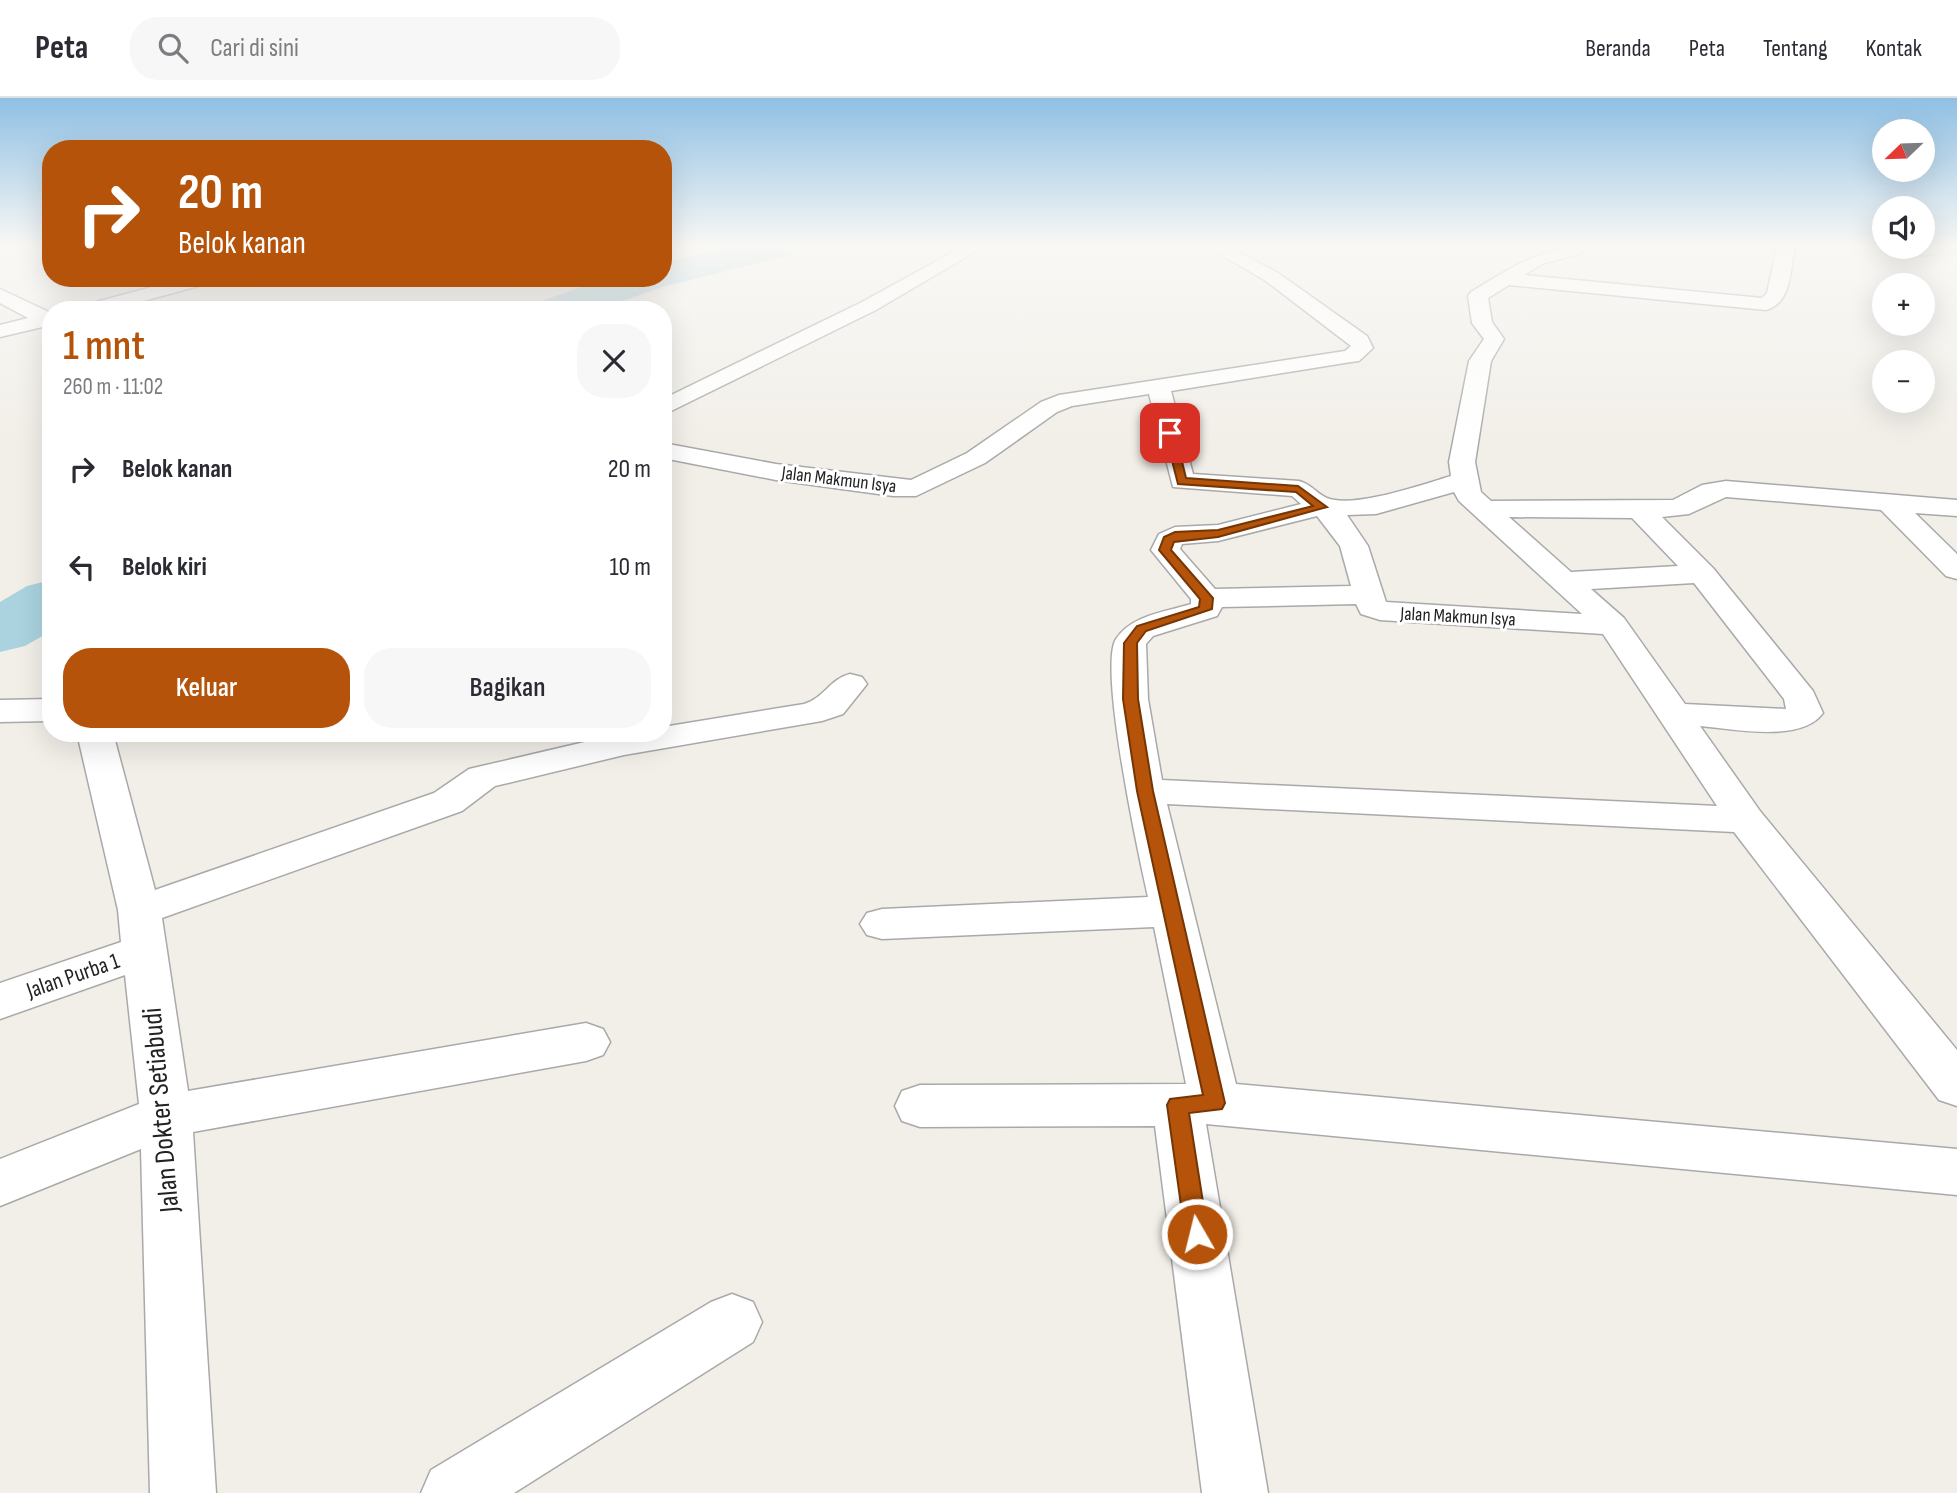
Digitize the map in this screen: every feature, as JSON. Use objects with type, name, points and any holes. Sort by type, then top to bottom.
[{"type":"street","points":[[672,404],[857,312]]},
{"type":"street","name":"Jalan Makmun Isya","points":[[672,452],[776,472],[893,488],[916,488],[976,458],[1049,407],[1068,400],[1351,356],[1362,348],[1360,340],[1321,312]]},
{"type":"street","points":[[1480,312],[1482,323],[1494,339],[1480,361],[1462,462],[1468,495],[1613,625],[1746,820],[1957,1086]]},
{"type":"street","points":[[0,331],[42,320]]},
{"type":"street","name":"Jalan Makmun Isya","points":[[1158,385],[1182,481],[1298,489],[1335,517],[1354,546],[1372,607],[1390,614],[1613,625]]},
{"type":"street","points":[[1235,1493],[1196,1104],[1170,911],[1145,791],[1131,699],[1130,643],[1142,629],[1206,609],[1207,598],[1165,550],[1169,540],[1175,536],[1218,533],[1322,507],[1376,506],[1465,480]]},
{"type":"street","points":[[1484,509],[1679,508],[1711,491],[1726,489],[1957,508]]},
{"type":"street","points":[[1888,502],[1957,570]]},
{"type":"street","points":[[1639,510],[1702,574],[1801,698],[1805,713],[1791,720],[1776,721],[1674,714]]},
{"type":"street","points":[[1563,581],[1702,574]]},
{"type":"street","points":[[1207,598],[1368,594]]},
{"type":"street","name":"Jalan Purba 1","points":[[672,736],[810,714],[831,707],[850,684]]},
{"type":"street","points":[[0,711],[42,710]]},
{"type":"street","name":"Jalan Dokter Setiabudi","points":[[97,742],[142,930],[166,1116],[183,1493]]},
{"type":"street","name":"Jalan Purba 1","points":[[0,1001],[142,930],[187,896],[448,802],[482,777],[636,742]]},
{"type":"street","points":[[1145,791],[1746,820]]},
{"type":"street","points":[[882,924],[1170,911]]},
{"type":"street","points":[[0,1183],[166,1116],[586,1042]]},
{"type":"street","points":[[920,1106],[1196,1104],[1957,1172]]},
{"type":"street","points":[[454,1493],[732,1322]]},
{"type":"waterway","points":[[0,631],[42,606]]},
{"type":"route","points":[[1170,433],[1182,481],[1188,484],[1298,489],[1322,507],[1218,533],[1175,536],[1169,540],[1165,550],[1207,598],[1206,609],[1142,629],[1130,643],[1131,699],[1145,791],[1215,1103],[1178,1105],[1197,1234]]}]
